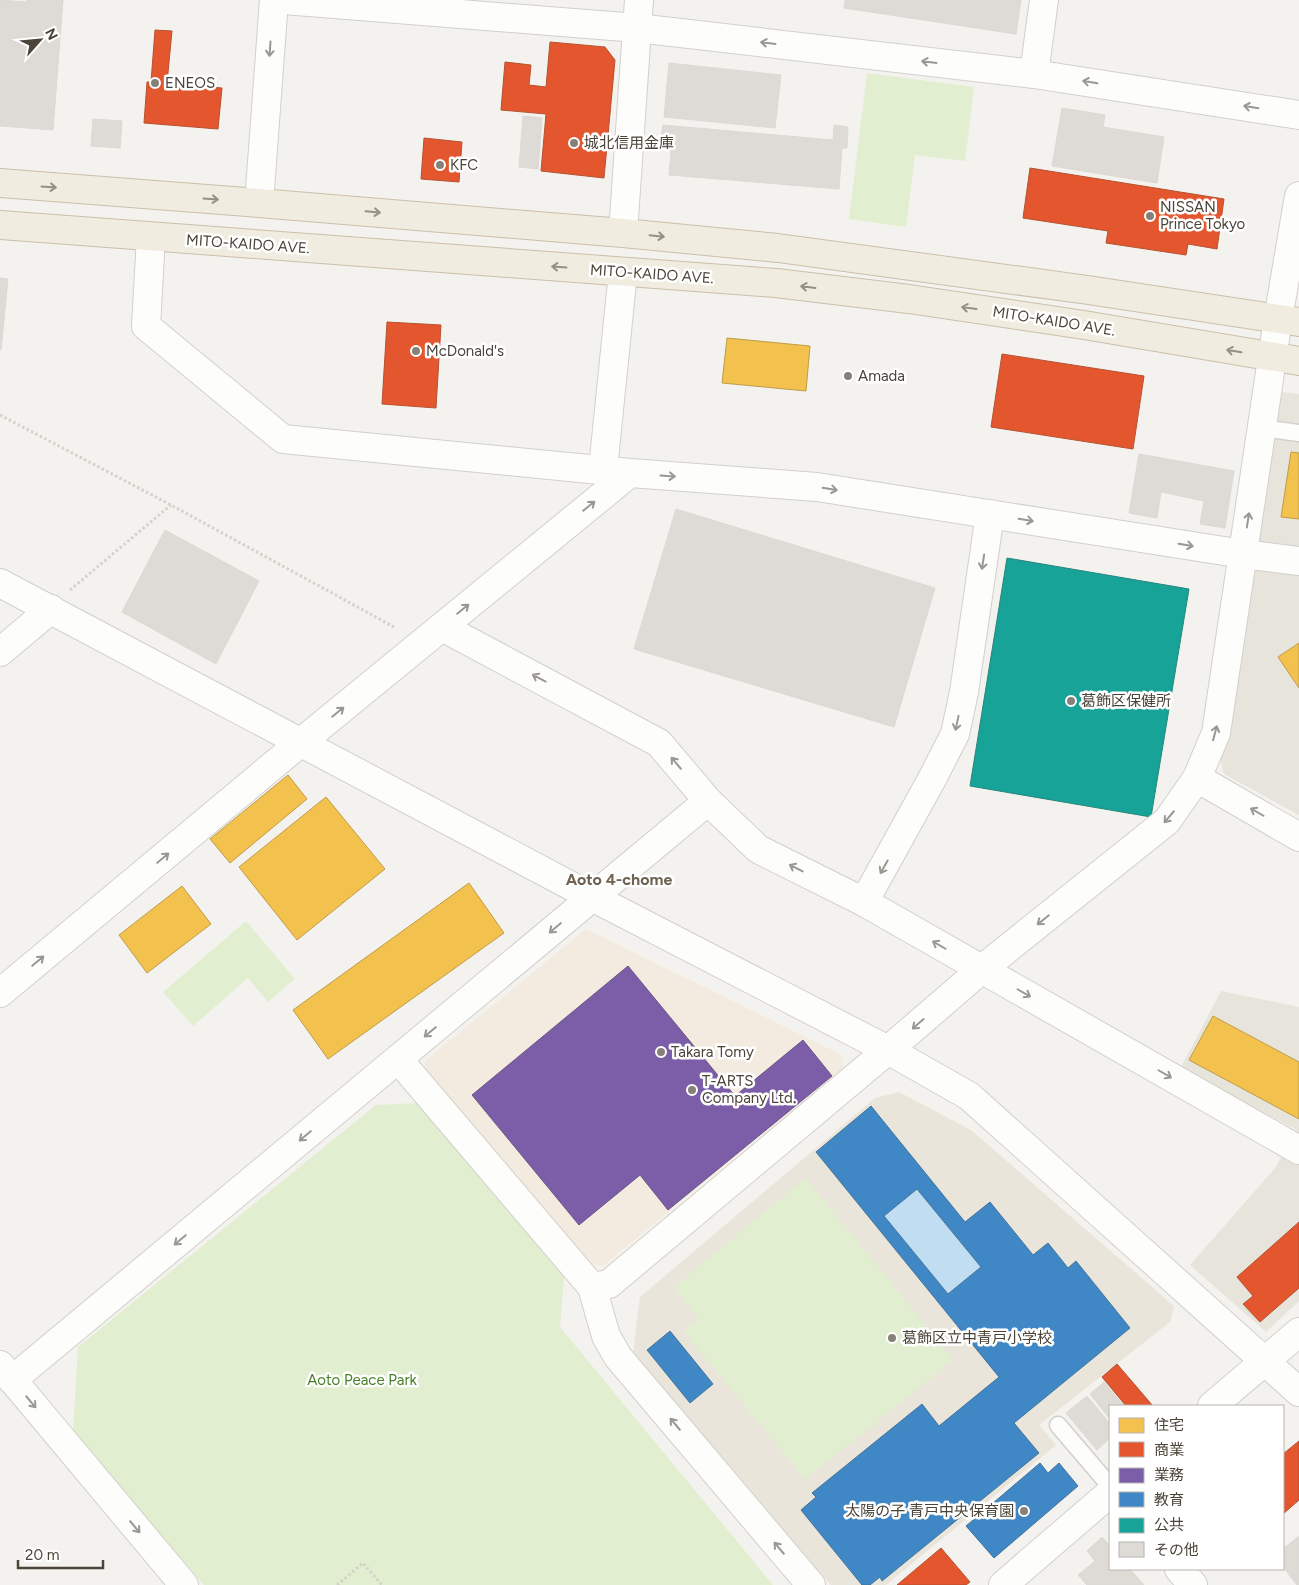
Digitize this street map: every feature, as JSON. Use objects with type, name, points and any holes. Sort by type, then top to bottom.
[{"type":"highway","points":[[0,183],[623,233],[778,248],[910,265],[1288,320]]},
{"type":"highway","name":"MITO-KAIDO AVE.","points":[[0,224],[151,237],[776,283],[909,299],[1084,325],[1286,359]]},
{"type":"street","points":[[259,203],[274,0]]},
{"type":"street","points":[[284,0],[637,28],[1034,74],[1299,115]]},
{"type":"street","points":[[623,233],[639,0]]},
{"type":"street","points":[[1034,74],[1044,0]]},
{"type":"street","points":[[592,1286],[609,1284],[982,969],[1167,821],[1198,778],[1216,733],[1262,428],[1286,359],[1299,196]]},
{"type":"street","points":[[151,237],[146,326],[283,438],[630,472],[817,487],[1243,554],[1299,561]]},
{"type":"street","points":[[603,469],[623,272]]},
{"type":"street","points":[[0,993],[630,472]]},
{"type":"street","points":[[864,902],[955,734],[964,692],[990,514]]},
{"type":"street","points":[[0,583],[592,897],[888,1050],[969,1096],[1299,1392]]},
{"type":"street","points":[[0,652],[51,609]]},
{"type":"street","points":[[432,634],[659,742],[708,801],[758,850],[864,902],[1299,1150]]},
{"type":"street","points":[[1198,778],[1299,837]]},
{"type":"street","points":[[184,1585],[6,1372],[398,1059],[708,801]]},
{"type":"street","points":[[398,1059],[592,1286],[606,1336],[618,1357],[811,1585]]},
{"type":"street","points":[[1213,1405],[1299,1332]]},
{"type":"street","points":[[1003,1585],[1109,1494]]},
{"type":"street","points":[[1180,1570],[1192,1585]]},
{"type":"lane","points":[[1262,428],[1299,433]]},
{"type":"lane","points":[[1058,1425],[1109,1485]]},
{"type":"path","points":[[0,415],[171,505],[432,634]]},
{"type":"path","points":[[51,609],[171,505]]},
{"type":"path","points":[[337,1585],[363,1562],[382,1585]]},
{"type":"shaded area","points":[[1282,392],[1299,394],[1299,815],[1224,774],[1220,758],[1229,739],[1251,582]]},
{"type":"shaded area","points":[[586,929],[840,1054],[844,1067],[603,1266],[587,1263],[425,1077],[425,1061]]},
{"type":"shaded area","points":[[1221,991],[1299,1007],[1299,1301],[1266,1332],[1190,1265],[1275,1168],[1297,1130],[1180,1069]]},
{"type":"shaded area","name":"葛飾区立中青戸小学校","points":[[899,1092],[971,1130],[1174,1306],[1170,1322],[1039,1425],[1056,1445],[886,1585],[831,1585],[633,1353],[640,1297],[875,1098]]},
{"type":"green space","points":[[867,73],[974,87],[965,161],[915,155],[906,227],[849,219]]},
{"type":"green space","points":[[246,921],[295,979],[268,1002],[248,978],[193,1026],[163,992]]},
{"type":"green space","name":"Aoto Peace Park","points":[[417,1103],[564,1277],[560,1327],[773,1585],[204,1585],[73,1433],[78,1347],[376,1105]]},
{"type":"green space","points":[[806,1178],[953,1360],[805,1480],[684,1331],[699,1319],[674,1287]]},
{"type":"water","points":[[917,1189],[981,1267],[948,1294],[884,1216]]},
{"type":"building: 住宅","points":[[727,338],[810,346],[806,391],[722,383]]},
{"type":"building: 住宅","points":[[1291,452],[1299,453],[1299,519],[1281,517]]},
{"type":"building: 住宅","points":[[1299,643],[1299,688],[1278,657]]},
{"type":"building: 住宅","points":[[288,775],[307,799],[230,863],[210,839]]},
{"type":"building: 住宅","points":[[326,797],[385,869],[297,940],[239,867]]},
{"type":"building: 住宅","points":[[469,883],[504,933],[328,1059],[293,1010]]},
{"type":"building: 住宅","points":[[182,886],[211,924],[147,973],[119,935]]},
{"type":"building: 住宅","points":[[1213,1016],[1299,1062],[1299,1119],[1189,1060]]},
{"type":"building: 商業","points":[[155,30],[172,31],[167,83],[222,88],[218,129],[144,123],[147,82],[151,82]]},
{"type":"building: 商業","points":[[550,42],[605,47],[615,60],[604,178],[541,171],[546,114],[501,110],[505,62],[531,65],[529,85],[546,87]]},
{"type":"building: 商業","points":[[424,138],[462,142],[459,182],[421,179]]},
{"type":"building: 商業","points":[[1030,168],[1224,199],[1217,249],[1188,244],[1186,255],[1106,243],[1108,231],[1023,218]]},
{"type":"building: 商業","points":[[387,322],[441,325],[436,408],[382,404]]},
{"type":"building: 商業","points":[[1002,354],[1144,376],[1133,449],[991,427]]},
{"type":"building: 商業","points":[[1299,1222],[1299,1288],[1260,1322],[1243,1304],[1253,1296],[1237,1277]]},
{"type":"building: 商業","points":[[1117,1364],[1152,1405],[1125,1405],[1102,1377]]},
{"type":"building: 商業","points":[[1299,1441],[1299,1500],[1284,1513],[1284,1453]]},
{"type":"building: 商業","points":[[941,1548],[970,1582],[966,1585],[897,1585]]},
{"type":"building: 業務","points":[[628,966],[735,1096],[803,1040],[832,1076],[668,1210],[640,1175],[579,1225],[472,1095]]},
{"type":"building: 教育","points":[[871,1106],[965,1222],[990,1202],[1033,1255],[1048,1243],[1068,1268],[1076,1261],[1130,1328],[1014,1423],[1039,1453],[882,1581],[880,1577],[870,1585],[862,1585],[801,1510],[816,1497],[812,1493],[922,1404],[939,1426],[999,1377],[816,1152]],"holes":[[[917,1189],[981,1267],[948,1294],[884,1216]]]},
{"type":"building: 教育","points":[[670,1331],[713,1384],[690,1403],[647,1350]]},
{"type":"building: 教育","points":[[1040,1463],[1048,1473],[1059,1463],[1078,1486],[994,1558],[966,1526]]},
{"type":"building: 公共","points":[[1007,558],[1189,589],[1151,817],[970,786]]},
{"type":"building: その他","points":[[0,0],[27,2],[27,0],[63,0],[53,130],[0,126]]},
{"type":"building: その他","points":[[845,0],[1021,0],[1016,34],[844,8]]},
{"type":"building: その他","points":[[669,63],[781,75],[775,128],[664,117]]},
{"type":"building: その他","points":[[1062,108],[1105,115],[1103,127],[1164,137],[1157,183],[1052,166]]},
{"type":"building: その他","points":[[523,116],[542,118],[538,169],[519,167]]},
{"type":"building: その他","points":[[93,119],[122,121],[120,148],[91,146]]},
{"type":"building: その他","points":[[663,125],[833,140],[834,125],[848,127],[847,148],[842,148],[839,189],[669,175],[672,140],[661,139]]},
{"type":"building: その他","points":[[0,278],[8,279],[1,350],[0,349]]},
{"type":"building: その他","points":[[1139,454],[1234,471],[1225,528],[1200,524],[1204,501],[1161,492],[1157,518],[1129,513]]},
{"type":"building: その他","points":[[676,509],[935,588],[894,727],[634,649]]},
{"type":"building: その他","points":[[165,530],[259,581],[216,664],[122,612]]},
{"type":"building: その他","points":[[1104,1382],[1123,1405],[1109,1405],[1109,1418],[1090,1394]]},
{"type":"building: その他","points":[[1087,1396],[1109,1423],[1109,1439],[1097,1450],[1066,1413]]},
{"type":"building: その他","points":[[1299,1536],[1299,1585],[1284,1568],[1284,1548]]},
{"type":"building: その他","points":[[1102,1537],[1109,1545],[1109,1570],[1131,1570],[1144,1585],[1087,1585],[1078,1575],[1095,1561],[1087,1551]]},
{"type":"place","name":"ENEOS","points":[[155,83]]},
{"type":"place","name":"城北信用金庫","points":[[574,143]]},
{"type":"place","name":"KFC","points":[[440,165]]},
{"type":"place","name":"NISSAN Prince Tokyo","points":[[1150,216]]},
{"type":"place","name":"McDonald's","points":[[416,351]]},
{"type":"place","name":"Amada","points":[[848,376]]},
{"type":"place","name":"葛飾区保健所","points":[[1071,701]]},
{"type":"place","name":"Takara Tomy","points":[[661,1052]]},
{"type":"place","name":"T-ARTS Company Ltd.","points":[[692,1090]]},
{"type":"place","name":"葛飾区立中青戸小学校","points":[[892,1338]]},
{"type":"place","name":"太陽の子 青戸中央保育園","points":[[1024,1511]]},
{"type":"district","name":"Aoto 4-chome","points":[[619,879]]}]
